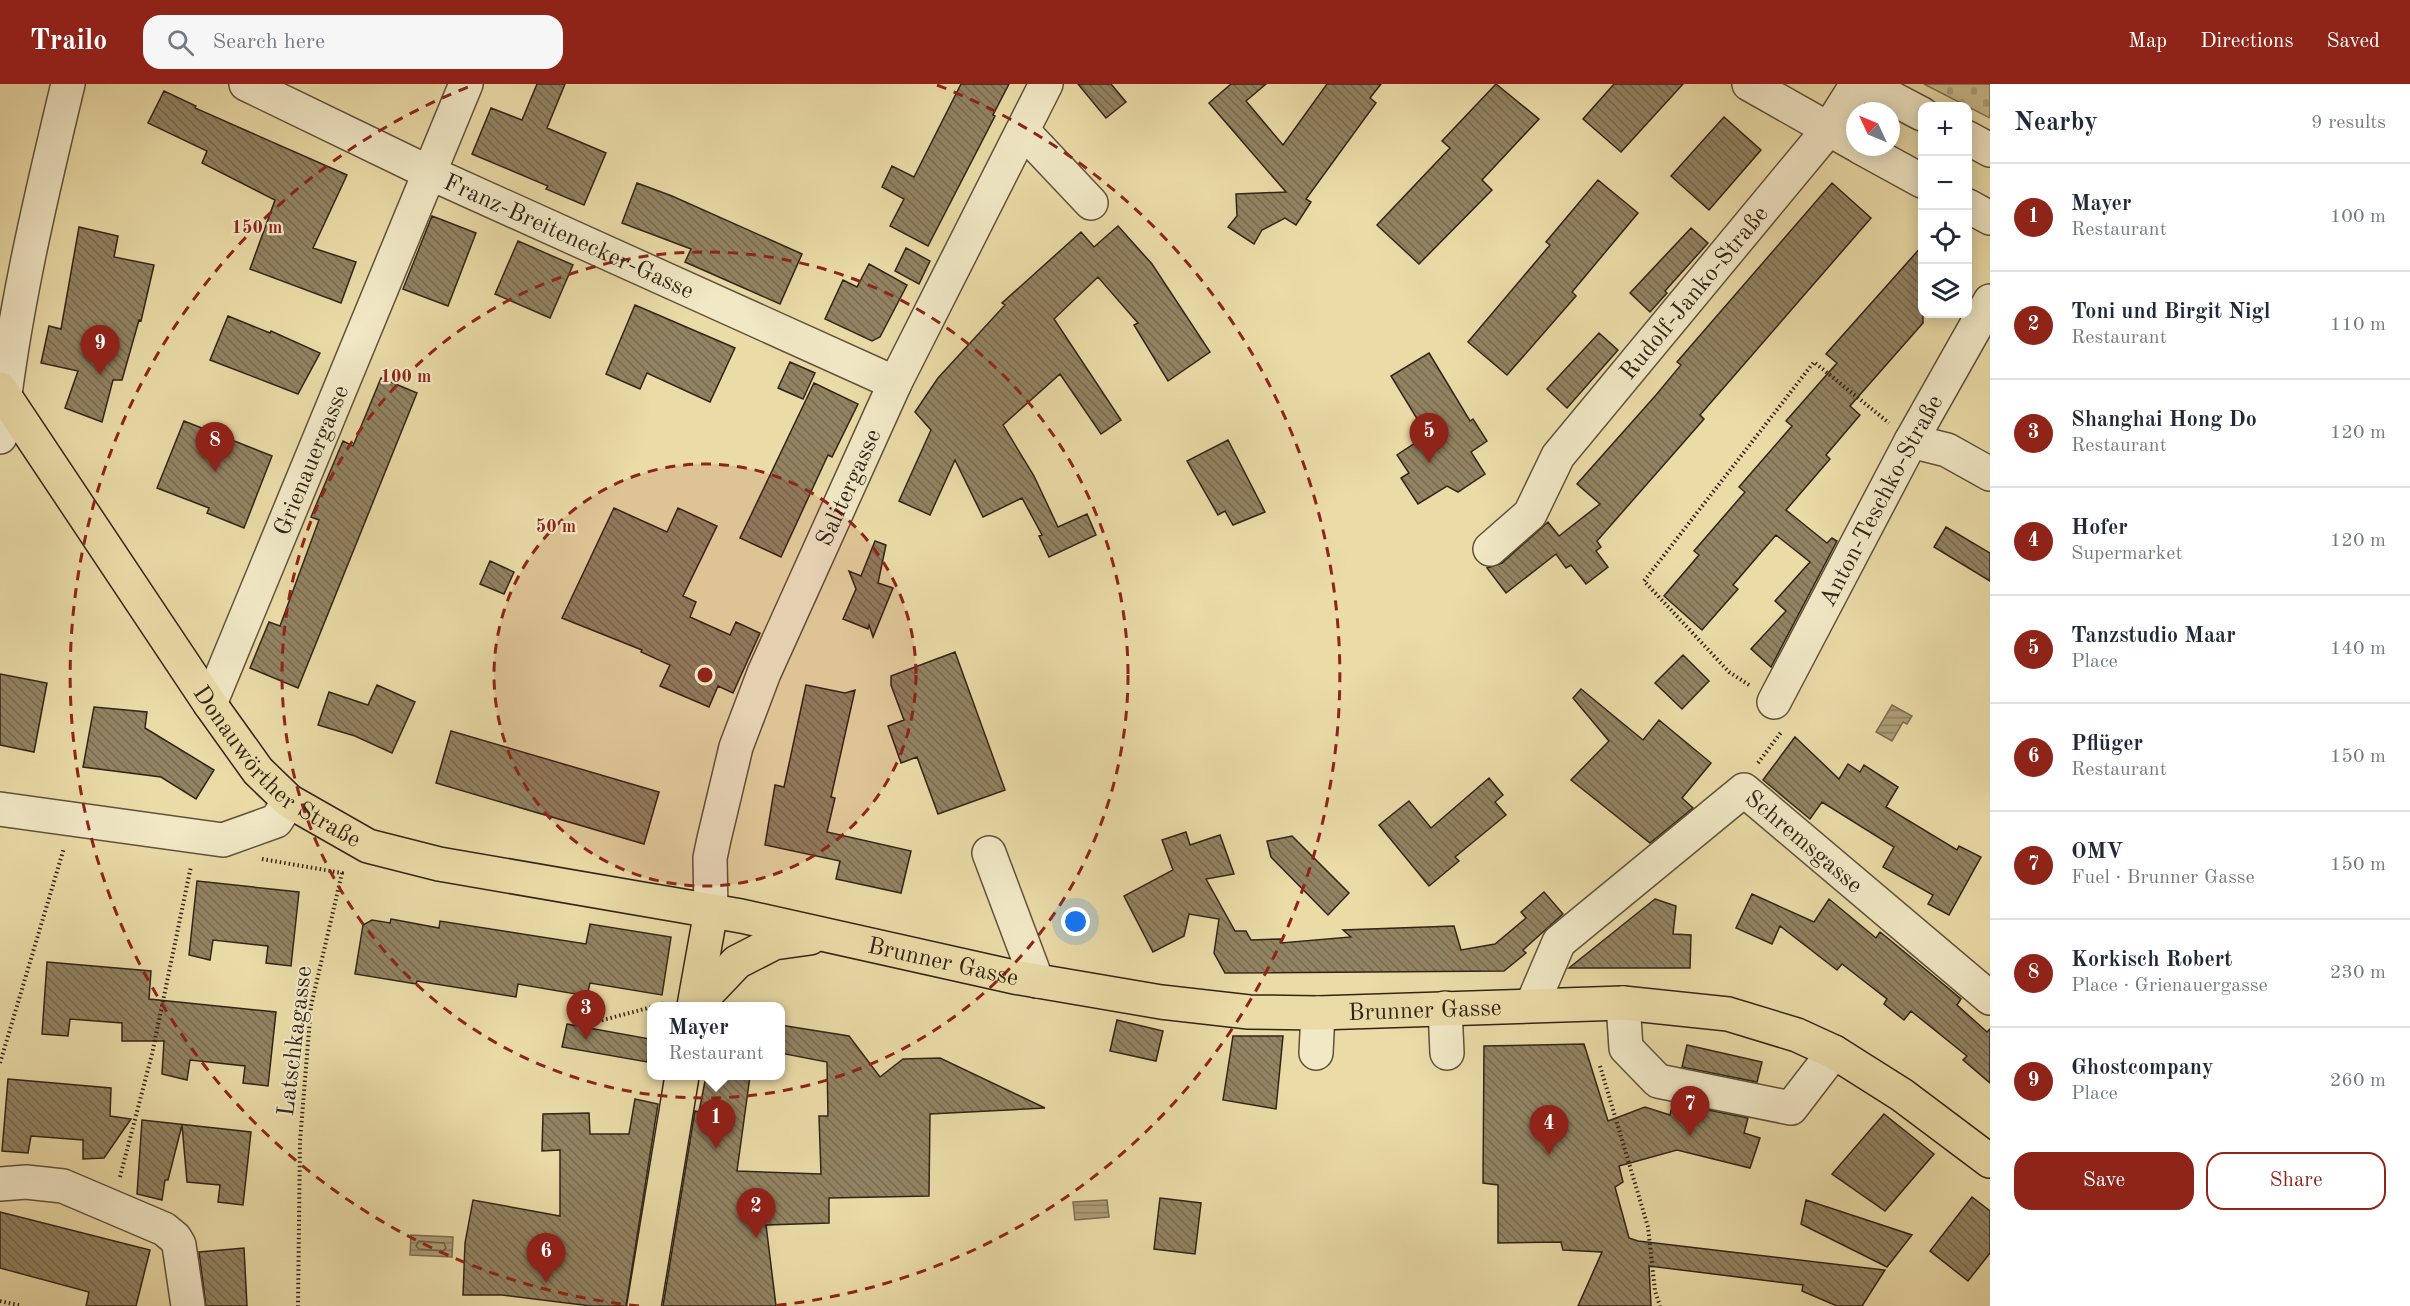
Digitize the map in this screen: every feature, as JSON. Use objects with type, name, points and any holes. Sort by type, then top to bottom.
[{"type":"main road","name":"Donauwörther Straße","points":[[2,392],[210,704],[258,771],[289,801],[368,846],[439,864],[711,911]]},
{"type":"main road","name":"Brunner Gasse","points":[[696,1002],[711,911],[1037,981],[1161,1002],[1249,1012],[1318,1013],[1623,1003],[1728,1014],[1797,1035],[1834,1052],[1902,1095],[1990,1161]]},
{"type":"main road","name":"Brunner Gasse","points":[[699,1002],[737,962],[774,943],[824,936]]},
{"type":"main road","points":[[644,1306],[681,1080]]},
{"type":"street","points":[[0,437],[10,307],[68,84]]},
{"type":"street","name":"Franz-Breitenecker-Gasse","points":[[246,84],[430,173],[895,383]]},
{"type":"street","name":"Grienauergasse","points":[[210,704],[466,84]]},
{"type":"street","name":"Salitergasse","points":[[711,911],[710,858],[736,747],[764,673],[895,383],[1046,84]]},
{"type":"street","points":[[1749,84],[1842,137]]},
{"type":"street","name":"Rudolf-Janko-Straße","points":[[1490,549],[1530,514],[1558,456],[1842,137],[1857,84]]},
{"type":"street","points":[[1865,84],[1918,111]]},
{"type":"street","points":[[1023,131],[1091,203]]},
{"type":"street","points":[[1972,140],[1990,150]]},
{"type":"street","points":[[1877,156],[1918,178]]},
{"type":"street","points":[[1972,208],[1990,218]]},
{"type":"street","name":"Anton-Teschko-Straße","points":[[1774,702],[1911,441],[1990,301]]},
{"type":"street","points":[[1911,441],[1947,450],[1990,474]]},
{"type":"street","name":"Schremsgasse","points":[[1532,1005],[1559,942],[1744,790],[1990,998]]},
{"type":"street","points":[[0,809],[213,838],[276,821],[289,801]]},
{"type":"street","points":[[989,853],[1037,981]]},
{"type":"street","points":[[1623,1003],[1626,1048],[1658,1081],[1791,1108],[1834,1052]]},
{"type":"street","points":[[1445,1008],[1447,1053]]},
{"type":"street","points":[[1316,1053],[1318,1013]]},
{"type":"street","points":[[0,1184],[26,1182],[63,1186],[164,1228],[175,1238],[180,1251],[188,1306]]},
{"type":"path","points":[[1744,790],[1751,772],[1789,721],[1774,702],[1729,672],[1644,580],[1814,362],[1911,441]]},
{"type":"path","points":[[0,1063],[59,868],[71,819]]},
{"type":"path","points":[[113,1207],[152,1054],[192,860],[213,838]]},
{"type":"path","name":"Latschkagasse","points":[[213,838],[245,856],[342,873],[312,1006],[300,1142],[298,1306]]},
{"type":"path","points":[[580,1026],[647,1008]]},
{"type":"path","points":[[1598,1060],[1648,1227],[1655,1291],[1660,1306]]},
{"type":"path","points":[[0,1301],[22,1306]]},
{"type":"green space","points":[[1924,84],[1990,84],[1990,118],[1972,109],[1972,102],[1959,102]]},
{"type":"water","points":[[1892,705],[1912,716],[1907,724],[1903,722],[1892,741],[1876,732]]},
{"type":"water","points":[[1107,1200],[1109,1217],[1075,1220],[1073,1202]]},
{"type":"water","points":[[411,1235],[453,1237],[452,1257],[410,1255]]},
{"type":"building","points":[[537,84],[565,84],[547,128],[606,153],[584,205],[546,189],[548,186],[472,154],[491,108],[522,120]]},
{"type":"building","points":[[961,84],[1009,84],[928,246],[890,226],[904,199],[882,187],[892,166],[914,177]]},
{"type":"building","points":[[1078,84],[1111,84],[1126,102],[1106,118]]},
{"type":"building","points":[[1231,84],[1266,84],[1246,101],[1283,145],[1327,84],[1381,84],[1370,98],[1376,103],[1306,199],[1311,202],[1296,225],[1285,218],[1262,230],[1254,244],[1228,227],[1237,216],[1236,194],[1286,192],[1209,103]]},
{"type":"building","points":[[1496,84],[1539,119],[1482,180],[1492,190],[1419,264],[1377,225],[1450,148],[1442,141]]},
{"type":"building","points":[[1614,84],[1683,84],[1621,152],[1583,119]]},
{"type":"building","points":[[164,91],[196,106],[195,108],[347,175],[313,248],[356,262],[341,303],[250,269],[275,200],[202,163],[207,151],[148,123]]},
{"type":"building","points":[[1724,117],[1761,150],[1709,210],[1671,176]]},
{"type":"building","points":[[1598,180],[1638,213],[1572,292],[1576,296],[1507,375],[1468,342],[1550,245],[1546,242]]},
{"type":"building","points":[[637,183],[672,196],[802,254],[780,304],[685,262],[691,249],[622,223]]},
{"type":"building","points":[[1832,183],[1871,218],[1700,415],[1704,419],[1597,541],[1601,547],[1596,551],[1608,567],[1586,584],[1571,565],[1566,568],[1556,554],[1506,593],[1487,568],[1502,563],[1548,522],[1559,536],[1600,504],[1577,484],[1656,395],[1681,365],[1677,362]]},
{"type":"building","points":[[432,216],[476,233],[448,306],[403,289]]},
{"type":"building","points":[[1118,226],[1152,264],[1210,352],[1168,381],[1134,325],[1138,323],[1098,277],[1054,319],[1121,420],[1101,434],[1060,374],[1003,425],[1034,476],[1058,527],[1087,514],[1096,535],[1049,557],[1039,536],[1042,535],[1022,498],[983,517],[955,460],[930,515],[899,501],[931,430],[915,412],[938,378],[1005,305],[1002,303],[1081,232],[1094,247]]},
{"type":"building","points":[[79,227],[118,236],[114,257],[154,265],[141,321],[139,320],[122,380],[113,380],[102,422],[65,408],[78,371],[41,363],[49,326],[61,329]]},
{"type":"building","points":[[1691,228],[1708,243],[1665,291],[1667,293],[1650,312],[1630,293]]},
{"type":"building","points":[[518,241],[573,265],[550,318],[495,294]]},
{"type":"building","points":[[906,248],[930,261],[919,284],[895,271]]},
{"type":"building","points":[[1918,251],[1918,318],[1923,318],[1923,323],[1850,406],[1860,415],[1826,455],[1830,459],[1786,510],[1827,543],[1832,538],[1837,541],[1771,667],[1751,649],[1786,611],[1775,601],[1810,562],[1776,535],[1733,585],[1738,589],[1702,630],[1664,596],[1699,555],[1694,551],[1745,492],[1739,487],[1792,426],[1786,421],[1837,363],[1826,354]]},
{"type":"building","points":[[869,264],[907,285],[880,337],[872,341],[825,319],[843,280],[857,287]]},
{"type":"building","points":[[635,305],[735,348],[710,402],[647,373],[640,389],[606,374]]},
{"type":"building","points":[[228,316],[270,333],[271,331],[320,353],[298,394],[210,360]]},
{"type":"building","points":[[1599,333],[1618,350],[1567,408],[1547,389]]},
{"type":"building","points":[[1429,353],[1470,421],[1473,419],[1487,441],[1471,452],[1485,474],[1458,492],[1447,486],[1418,504],[1401,478],[1409,473],[1397,455],[1427,435],[1391,376]]},
{"type":"building","points":[[790,362],[815,373],[803,399],[778,388]]},
{"type":"building","points":[[381,378],[417,393],[298,688],[250,668],[269,622],[280,626],[319,520],[311,517],[343,441],[353,446]]},
{"type":"building","points":[[814,383],[858,404],[832,457],[828,455],[781,557],[740,538]]},
{"type":"building","points":[[184,421],[272,456],[244,528],[207,513],[209,508],[157,488]]},
{"type":"building","points":[[1228,440],[1265,512],[1233,525],[1225,511],[1218,515],[1187,461]]},
{"type":"building","points":[[614,508],[667,532],[678,508],[717,526],[683,596],[696,602],[690,617],[730,635],[736,622],[760,633],[733,693],[718,686],[709,707],[660,686],[670,665],[641,652],[642,650],[562,618]]},
{"type":"building","points":[[1946,527],[1990,553],[1990,581],[1934,547]]},
{"type":"building","points":[[875,541],[886,545],[878,583],[893,588],[873,637],[869,625],[868,629],[843,619],[856,589],[849,571],[861,576]]},
{"type":"building","points":[[490,561],[514,572],[504,594],[480,584]]},
{"type":"building","points":[[955,652],[1005,790],[938,814],[917,757],[901,763],[888,726],[904,720],[891,685],[891,676]]},
{"type":"building","points":[[1683,655],[1709,681],[1682,709],[1655,683]]},
{"type":"building","points":[[0,674],[47,683],[34,752],[0,745]]},
{"type":"building","points":[[377,685],[415,702],[392,753],[355,736],[318,725],[329,692],[368,705]]},
{"type":"building","points":[[806,685],[845,693],[855,690],[831,797],[835,798],[827,832],[911,851],[901,893],[836,879],[840,861],[765,845],[775,785],[784,787]]},
{"type":"building","points":[[1581,689],[1643,740],[1659,720],[1711,763],[1682,798],[1693,808],[1650,843],[1571,780],[1609,741],[1573,698]]},
{"type":"building","points":[[94,707],[147,712],[145,728],[214,770],[196,799],[161,777],[83,767]]},
{"type":"building","points":[[451,731],[659,792],[644,844],[436,783]]},
{"type":"building","points":[[1795,737],[1839,779],[1848,764],[1860,772],[1864,765],[1898,787],[1886,807],[1957,850],[1959,846],[1981,857],[1949,915],[1928,904],[1933,895],[1883,867],[1894,847],[1822,802],[1810,819],[1763,780]]},
{"type":"building","points":[[1489,778],[1503,795],[1495,802],[1506,815],[1455,857],[1459,861],[1429,886],[1379,825],[1409,801],[1431,828]]},
{"type":"building","points":[[1186,832],[1190,845],[1220,835],[1234,874],[1206,879],[1235,931],[1246,931],[1251,940],[1281,939],[1281,943],[1351,937],[1343,930],[1454,926],[1461,950],[1495,944],[1526,918],[1521,912],[1544,892],[1563,914],[1523,950],[1526,953],[1504,971],[1225,973],[1214,953],[1219,919],[1189,914],[1184,936],[1153,952],[1124,896],[1173,870],[1162,840]]},
{"type":"building","points":[[1292,836],[1349,893],[1328,915],[1271,857],[1267,841]]},
{"type":"building","points":[[197,881],[299,892],[291,966],[266,963],[268,946],[213,940],[210,960],[189,955]]},
{"type":"building","points":[[1752,894],[1814,922],[1829,899],[1876,938],[1880,932],[1961,999],[1957,1005],[1987,1032],[1990,1029],[1990,1083],[1963,1060],[1967,1056],[1911,1011],[1904,1020],[1884,1004],[1887,999],[1842,964],[1837,970],[1780,926],[1772,944],[1736,928]]},
{"type":"building","points":[[1655,899],[1676,906],[1673,934],[1691,935],[1690,968],[1569,968]]},
{"type":"building","points":[[391,919],[439,928],[440,921],[586,944],[590,924],[671,937],[662,995],[590,983],[587,996],[518,984],[516,997],[417,981],[416,984],[355,974],[363,925],[372,920],[390,923]]},
{"type":"building","points":[[47,962],[151,971],[149,999],[276,1012],[268,1086],[243,1083],[245,1066],[190,1060],[187,1080],[162,1074],[164,1041],[122,1041],[122,1023],[70,1019],[68,1036],[42,1034]]},
{"type":"building","points":[[1117,1020],[1163,1031],[1156,1061],[1110,1051]]},
{"type":"building","points":[[567,1024],[647,1038],[647,1062],[562,1047]]},
{"type":"building","points":[[785,1026],[849,1036],[880,1077],[903,1059],[940,1058],[1045,1108],[930,1114],[929,1196],[829,1198],[829,1223],[766,1225],[776,1306],[663,1306],[695,1111],[699,1112],[705,1080],[749,1080],[737,1171],[821,1174],[819,1116],[828,1116],[827,1062],[785,1054]]},
{"type":"building","points":[[1233,1036],[1283,1036],[1276,1109],[1223,1100]]},
{"type":"building","points":[[1584,1044],[1608,1121],[1645,1107],[1670,1115],[1673,1103],[1748,1118],[1744,1133],[1760,1138],[1750,1168],[1677,1150],[1619,1166],[1623,1182],[1615,1187],[1629,1238],[1638,1241],[1885,1270],[1862,1306],[1837,1306],[1802,1291],[1803,1285],[1649,1266],[1651,1306],[1578,1306],[1602,1252],[1563,1250],[1561,1242],[1498,1243],[1498,1185],[1483,1183],[1484,1046]]},
{"type":"building","points":[[1687,1045],[1762,1062],[1757,1082],[1682,1067]]},
{"type":"building","points":[[8,1079],[111,1088],[110,1116],[131,1119],[104,1158],[83,1159],[83,1140],[31,1136],[28,1153],[2,1151]]},
{"type":"building","points":[[635,1099],[658,1104],[626,1306],[591,1306],[502,1295],[463,1295],[465,1243],[473,1200],[560,1216],[560,1150],[542,1151],[543,1114],[589,1113],[590,1134],[629,1134]]},
{"type":"building","points":[[1884,1114],[1934,1154],[1885,1211],[1832,1174]]},
{"type":"building","points":[[142,1120],[251,1132],[243,1205],[218,1202],[220,1185],[187,1182],[182,1125],[168,1180],[165,1180],[162,1200],[137,1194]]},
{"type":"building","points":[[1972,1197],[1990,1211],[1990,1253],[1968,1281],[1930,1251]]},
{"type":"building","points":[[1160,1198],[1201,1203],[1195,1254],[1154,1249]]},
{"type":"building","points":[[1806,1200],[1912,1235],[1887,1267],[1801,1224]]},
{"type":"building","points":[[0,1212],[150,1250],[136,1306],[86,1306],[89,1292],[0,1268]]},
{"type":"building","points":[[244,1248],[247,1306],[206,1306],[199,1252]]},
{"type":"place","name":"Ghostcompany","points":[[100,375]]},
{"type":"place","name":"Tanzstudio Maar","points":[[1429,463]]},
{"type":"place","name":"Korkisch Robert","points":[[215,472]]},
{"type":"place","name":"Shanghai Hong Do","points":[[586,1040]]},
{"type":"place","name":"OMV","points":[[1690,1136]]},
{"type":"place","name":"Mayer","points":[[716,1149]]},
{"type":"place","name":"Hofer","points":[[1549,1155]]},
{"type":"place","name":"Toni und Birgit Nigl","points":[[756,1238]]},
{"type":"place","name":"Pflüger","points":[[546,1283]]}]
